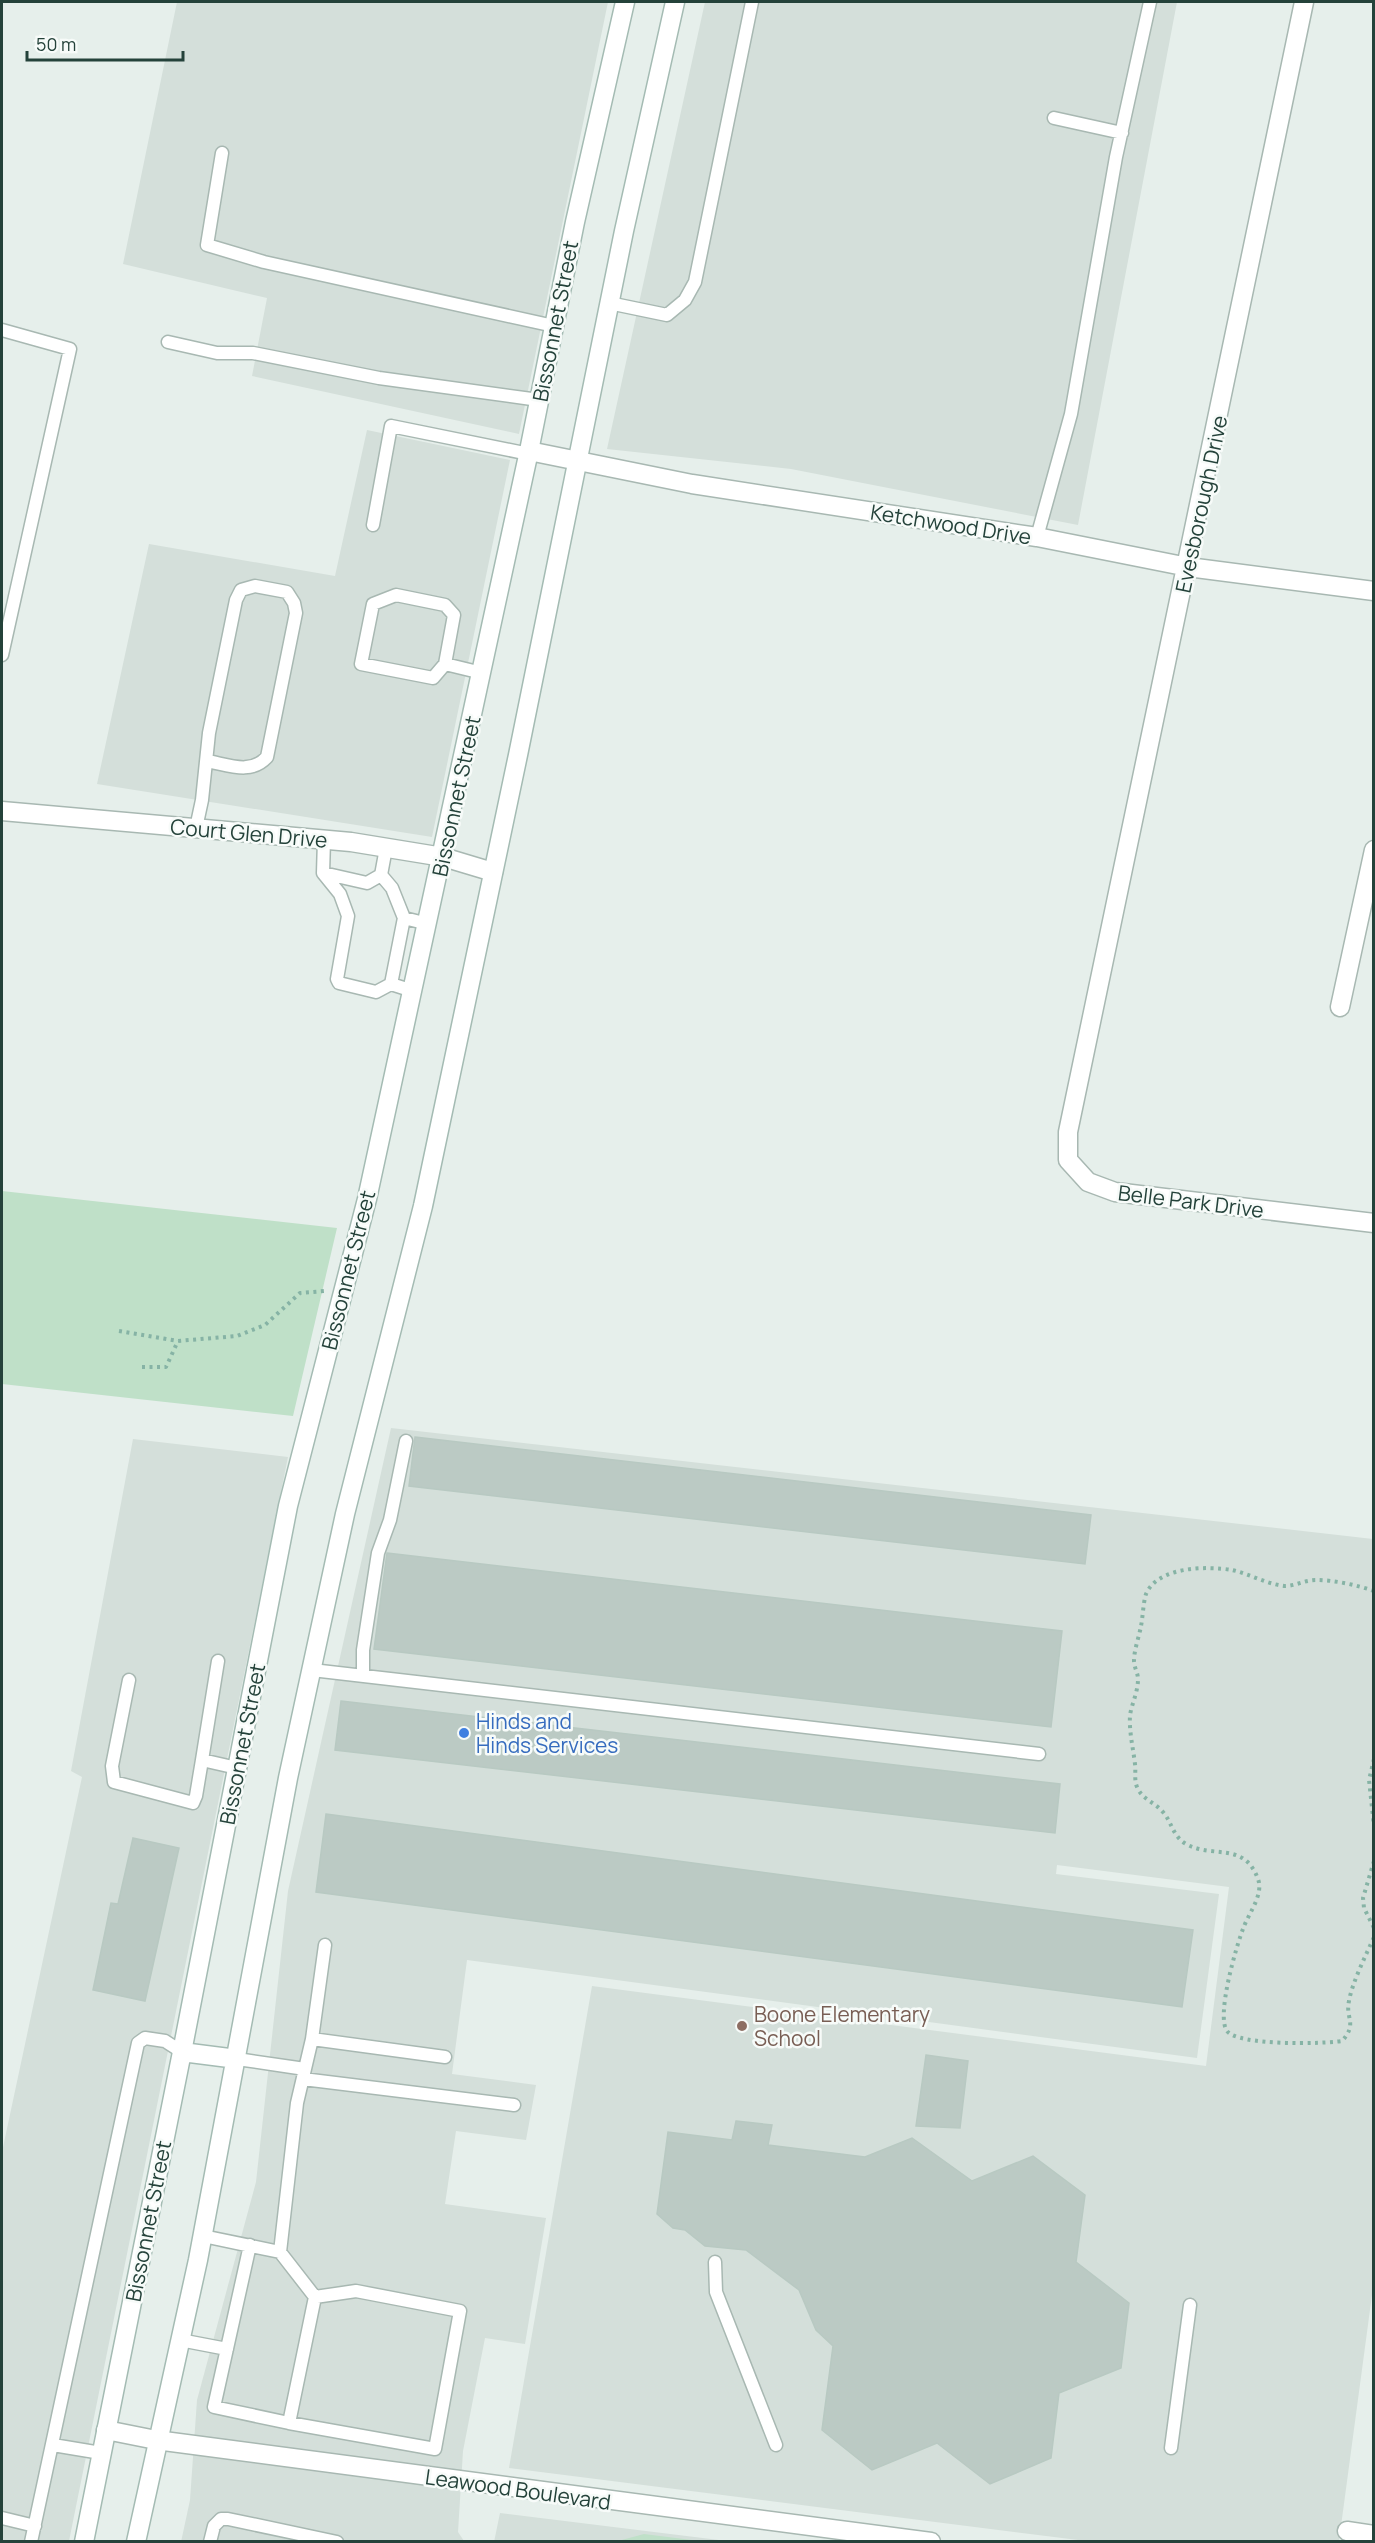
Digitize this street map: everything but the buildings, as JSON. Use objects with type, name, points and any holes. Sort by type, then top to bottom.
[{"type":"main road","name":"Bissonnet Street","points":[[84,2541],[288,1506],[367,1199],[529,452],[577,210],[625,2]]},
{"type":"main road","points":[[135,2541],[203,2235],[288,1778],[345,1514],[423,1206],[609,303],[675,2]]},
{"type":"main road","name":"Evesborough Drive","points":[[1095,1006],[1304,2]]},
{"type":"main road","name":"Ketchwood Drive","points":[[529,452],[692,484],[1037,537],[1188,567],[1374,591]]},
{"type":"main road","name":"Court Glen Drive","points":[[2,811],[324,840],[442,857],[493,872]]},
{"type":"main road","points":[[1340,1007],[1374,850]]},
{"type":"main road","name":"Belle Park Drive","points":[[1095,1006],[1068,1132],[1068,1160],[1088,1182],[1115,1192],[1374,1223]]},
{"type":"main road","points":[[182,2052],[237,2059]]},
{"type":"main road","name":"Leawood Boulevard","points":[[106,2430],[156,2440],[931,2541]]},
{"type":"main road","points":[[1347,2531],[1374,2535]]},
{"type":"lane","points":[[609,303],[667,315],[684,300],[695,282],[752,2]]},
{"type":"lane","points":[[1037,537],[1071,414],[1122,133],[1150,2]]},
{"type":"lane","points":[[1054,118],[1122,133]]},
{"type":"lane","points":[[222,153],[207,245],[264,262],[554,326]]},
{"type":"lane","points":[[2,330],[70,349],[2,655]]},
{"type":"lane","points":[[168,342],[217,353],[253,353],[379,378],[539,400]]},
{"type":"lane","points":[[373,525],[391,426],[529,452]]},
{"type":"lane","points":[[196,828],[207,761],[209,733],[236,600],[241,590],[255,586],[286,592],[294,603],[296,613],[267,757],[261,764],[251,768],[207,761]]},
{"type":"lane","points":[[396,595],[445,605],[454,615],[445,664],[433,678],[361,664],[373,604],[396,595]]},
{"type":"lane","points":[[445,664],[482,673]]},
{"type":"lane","points":[[324,840],[323,873],[340,894],[348,916],[337,979],[339,983],[376,992],[391,984],[413,991]]},
{"type":"lane","points":[[323,873],[367,883],[381,875],[386,848]]},
{"type":"lane","points":[[381,875],[392,888],[404,918],[391,984]]},
{"type":"lane","points":[[404,918],[428,924]]},
{"type":"lane","points":[[363,1676],[363,1650],[378,1553],[390,1520],[406,1441]]},
{"type":"lane","points":[[129,1680],[112,1766],[114,1782],[193,1803],[196,1797],[218,1661]]},
{"type":"lane","points":[[312,1671],[1039,1754]]},
{"type":"lane","points":[[202,1760],[237,1768]]},
{"type":"lane","points":[[280,2252],[297,2103],[312,2039],[325,1945]]},
{"type":"lane","points":[[31,2541],[138,2043],[145,2038],[165,2041],[182,2052]]},
{"type":"lane","points":[[312,2039],[445,2057]]},
{"type":"lane","points":[[237,2059],[304,2074],[514,2105]]},
{"type":"lane","points":[[203,2235],[280,2252],[315,2297],[289,2423]]},
{"type":"lane","points":[[250,2246],[214,2407],[435,2449],[460,2311],[356,2291],[315,2297]]},
{"type":"lane","points":[[715,2262],[716,2292],[776,2445]]},
{"type":"lane","points":[[1171,2448],[1190,2305]]},
{"type":"lane","points":[[180,2340],[227,2349]]},
{"type":"lane","points":[[53,2445],[101,2454]]},
{"type":"lane","points":[[2,2518],[35,2526]]},
{"type":"lane","points":[[210,2541],[214,2526],[221,2519],[228,2519],[337,2541]]},
{"type":"path","points":[[119,1331],[178,1341],[237,1336],[265,1325],[300,1293],[322,1291],[342,1296]]},
{"type":"path","points":[[142,1367],[166,1367],[178,1341]]},
{"type":"path","points":[[1374,1591],[1315,1580],[1286,1586],[1234,1571],[1206,1567],[1185,1569],[1158,1580],[1147,1594],[1134,1661],[1138,1678],[1131,1712],[1130,1735],[1136,1766],[1135,1784],[1141,1795],[1163,1812],[1175,1834],[1184,1843],[1196,1848],[1240,1855],[1252,1865],[1260,1882],[1256,1903],[1243,1929],[1233,1962],[1224,2009],[1224,2025],[1228,2033],[1238,2038],[1265,2043],[1342,2041],[1350,2032],[1352,2019],[1348,2002],[1374,1937]]},
{"type":"path","points":[[1374,1759],[1369,1780],[1374,1826]]},
{"type":"path","points":[[1374,1861],[1363,1899],[1364,1908],[1374,1928]]},
{"type":"shaded area","points":[[177,2],[608,2],[519,434],[252,376],[267,298],[123,264]]},
{"type":"shaded area","points":[[705,2],[1177,2],[1078,525],[791,469],[607,449]]},
{"type":"shaded area","points":[[367,430],[510,460],[432,837],[97,784],[149,544],[335,576]]},
{"type":"shaded area","points":[[391,1428],[1373,1539],[1374,2280],[1339,2541],[1086,2541],[509,2468],[592,1986],[1206,2066],[1229,1887],[1057,1865],[1056,1874],[1219,1894],[1197,2058],[467,1960],[452,2074],[536,2085],[526,2140],[456,2131],[445,2204],[546,2218],[525,2344],[485,2338],[463,2451],[458,2532],[464,2541],[181,2542],[190,2500],[197,2400],[256,2182],[288,1891]]},
{"type":"shaded area","points":[[133,1439],[288,1457],[69,2541],[2,2542],[2,2152],[82,1777],[71,1771]]},
{"type":"shaded area","points":[[500,2513],[727,2541],[494,2542]]},
{"type":"green space","points":[[2,1191],[337,1228],[293,1416],[2,1384]]},
{"type":"green space","points":[[644,2534],[700,2541],[618,2541]]},
{"type":"place","name":"Hinds and Hinds Services","points":[[464,1733]]},
{"type":"place","name":"Boone Elementary School","points":[[742,2026]]}]
